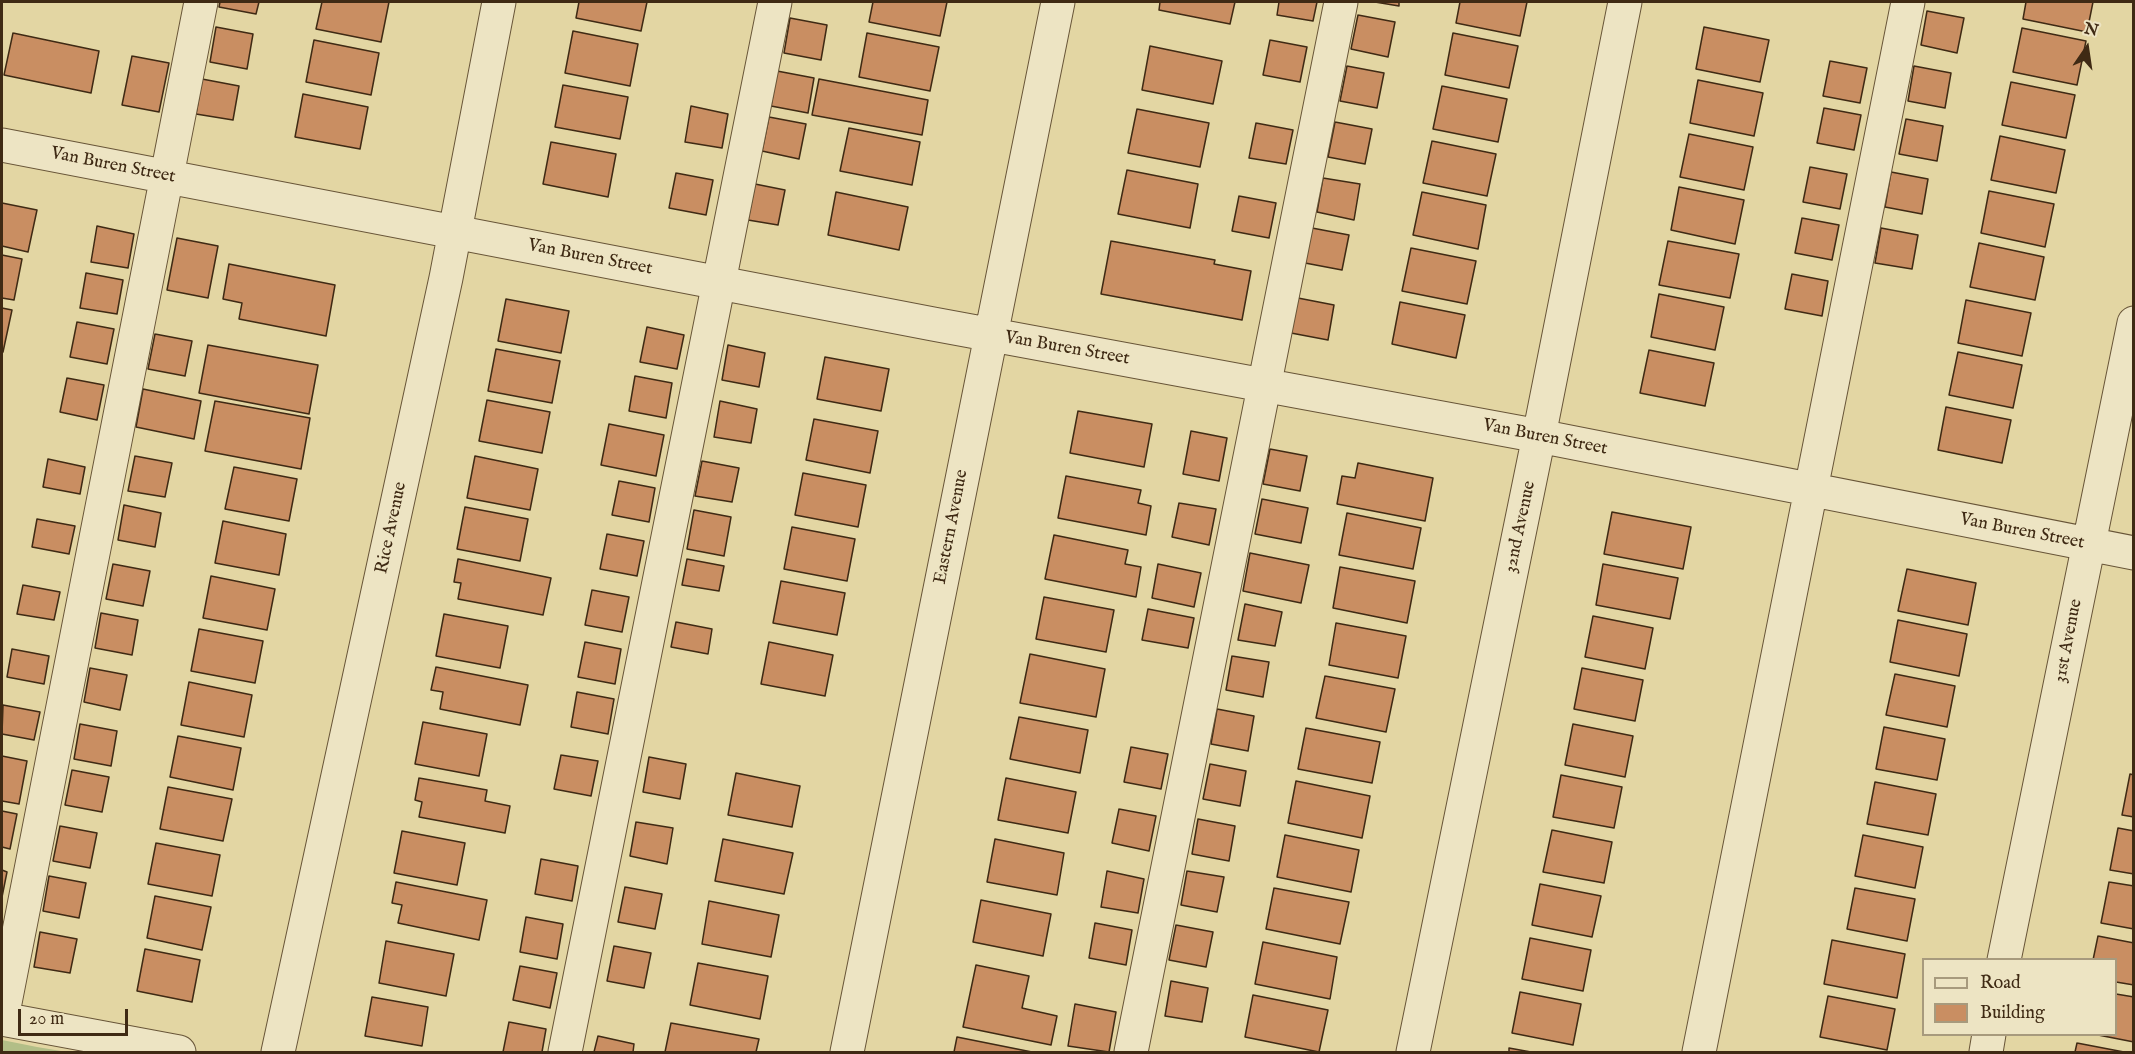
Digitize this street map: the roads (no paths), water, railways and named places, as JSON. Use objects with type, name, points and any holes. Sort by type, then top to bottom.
[{"type":"street","points":[[179,1053],[2,1018],[201,2]]},
{"type":"street","name":"Rice Avenue","points":[[278,1053],[455,232],[499,2]]},
{"type":"street","points":[[565,1053],[775,2]]},
{"type":"street","name":"Eastern Avenue","points":[[847,1053],[1058,2]]},
{"type":"street","points":[[1131,1053],[1341,2]]},
{"type":"street","name":"32nd Avenue","points":[[1413,1053],[1625,2]]},
{"type":"street","points":[[1699,1053],[1908,2]]},
{"type":"street","name":"Van Buren Street","points":[[2,145],[991,335],[1539,436],[2133,554]]},
{"type":"street","name":"31st Avenue","points":[[2004,958],[2133,323]]},
{"type":"street","points":[[1986,1053],[1989,1036]]}]
